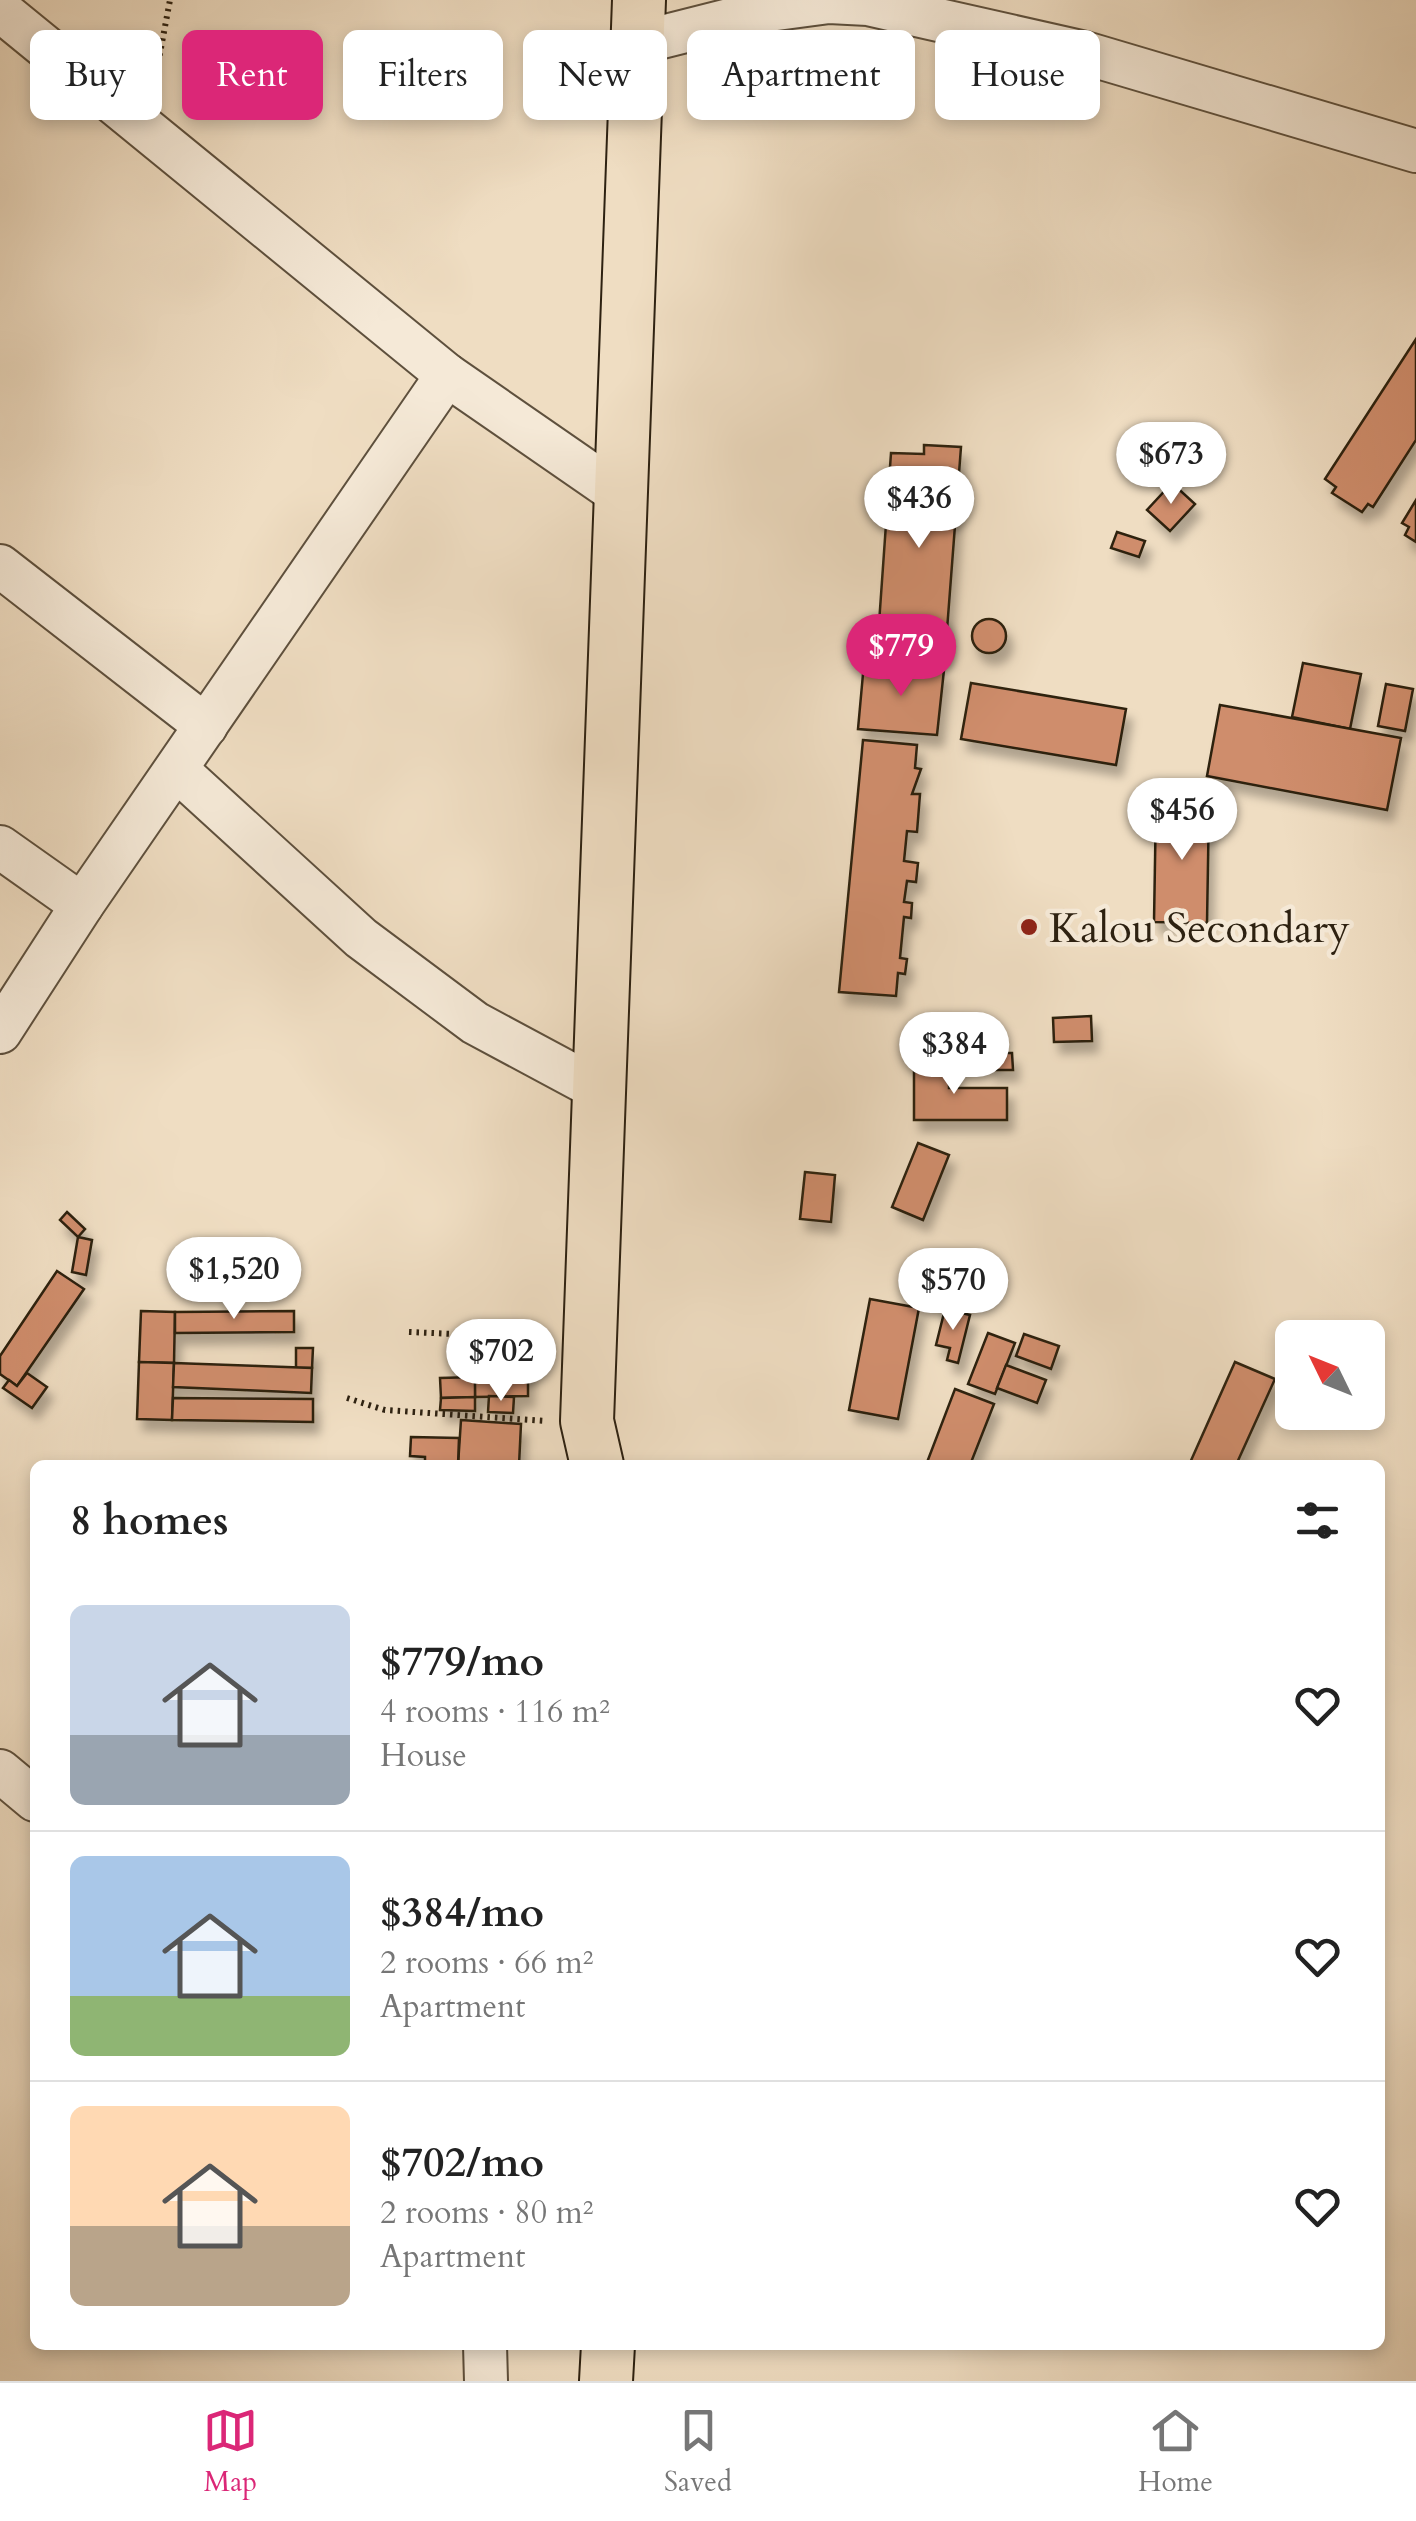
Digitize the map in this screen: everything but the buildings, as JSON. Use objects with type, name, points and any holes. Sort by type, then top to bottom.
[{"type":"main road","points":[[596,1460],[587,1421],[618,494],[629,338],[639,22]]},
{"type":"main road","points":[[606,2381],[608,2350]]},
{"type":"street","points":[[639,22],[829,2],[868,4],[1085,53],[1416,151]]},
{"type":"street","points":[[0,10],[447,376],[618,494]]},
{"type":"street","points":[[0,1032],[82,906],[447,376]]},
{"type":"street","points":[[0,566],[206,726]]},
{"type":"street","points":[[177,770],[361,938],[475,1023],[598,1089]]},
{"type":"street","points":[[0,847],[82,906]]},
{"type":"street","points":[[0,1771],[30,1796]]},
{"type":"street","points":[[485,2350],[486,2381]]},
{"type":"path","points":[[143,125],[166,40],[170,0]]},
{"type":"path","points":[[409,1332],[500,1336]]},
{"type":"path","points":[[528,1355],[551,1356]]},
{"type":"path","points":[[347,1398],[385,1410],[524,1419]]},
{"type":"place","name":"Kalou Secondary","points":[[1029,927]]}]
